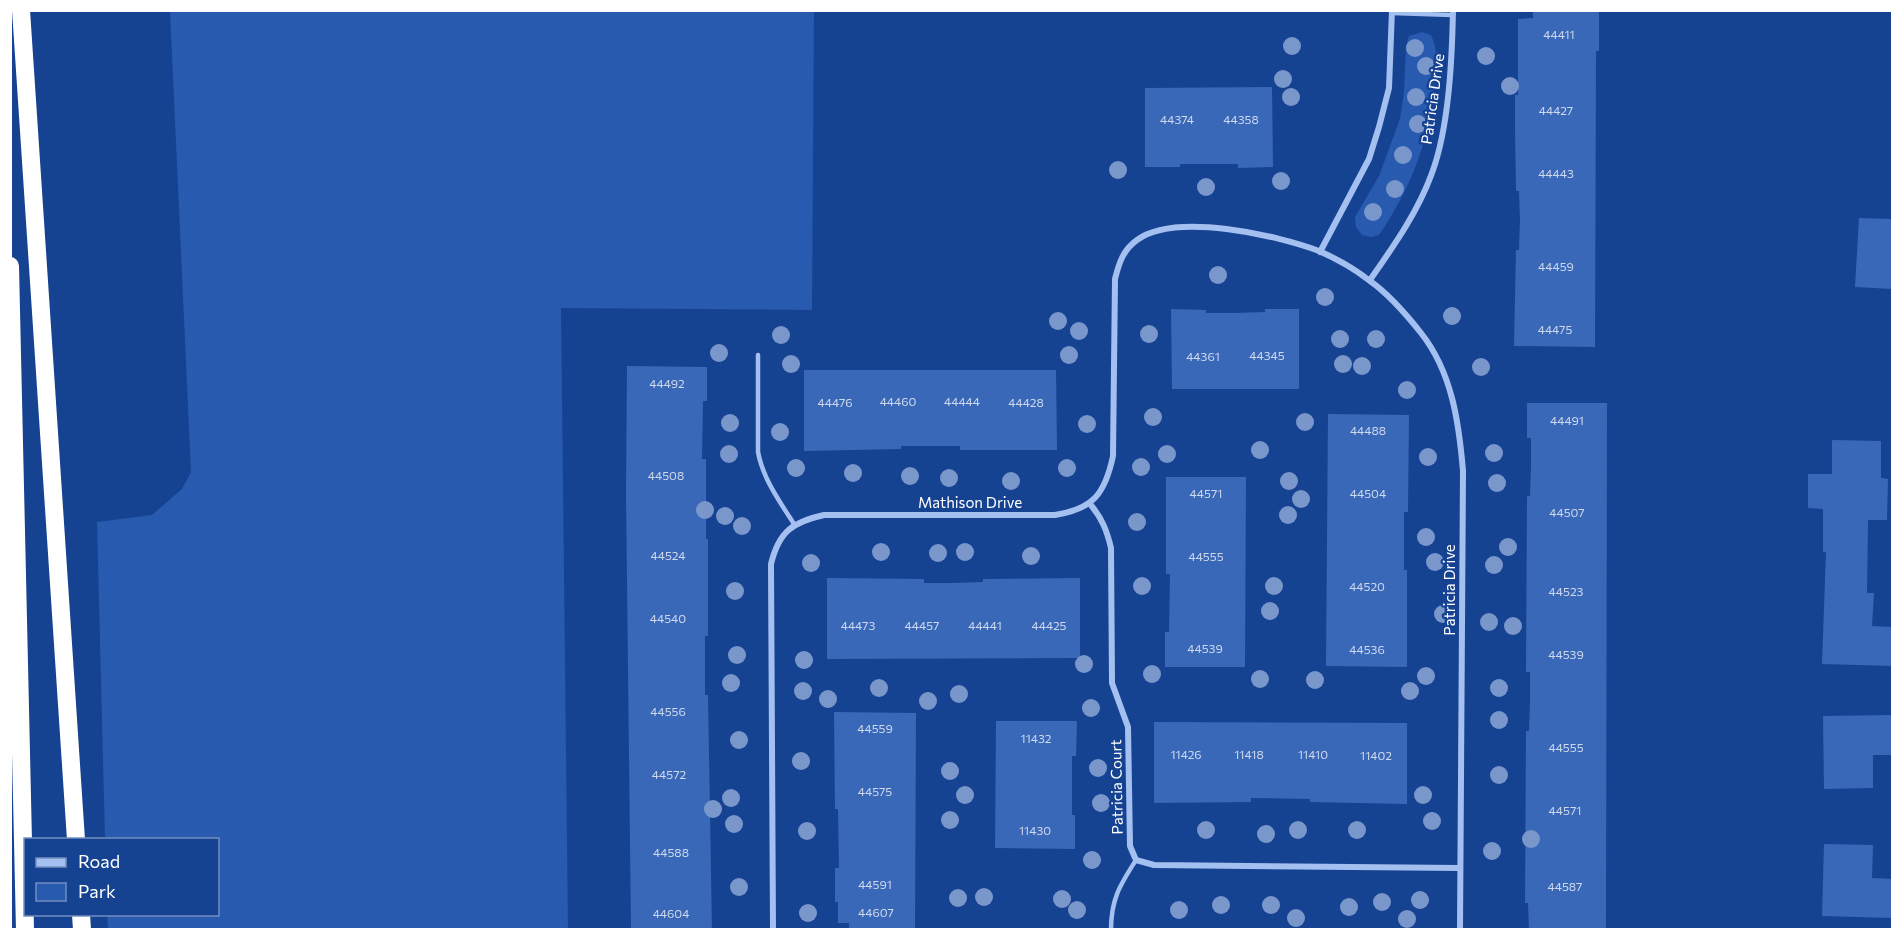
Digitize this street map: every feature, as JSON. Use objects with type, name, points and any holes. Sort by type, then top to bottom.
[{"type":"highway","points":[[21,10],[76,838]]},
{"type":"highway","points":[[10,266],[24,886]]},
{"type":"street","points":[[1090,504],[1103,489],[1113,456],[1115,279],[1121,257],[1137,240],[1157,230],[1182,226],[1263,234],[1320,252],[1369,159],[1379,127],[1389,88],[1392,12]]},
{"type":"street","name":"Patricia Drive","points":[[1370,280],[1392,248],[1431,174],[1441,142],[1453,45],[1453,13]]},
{"type":"street","name":"Patricia Drive","points":[[1320,252],[1370,280],[1394,301],[1423,335],[1444,372],[1459,430],[1463,471],[1460,930]]},
{"type":"street","name":"Mathison Drive","points":[[773,930],[771,564],[775,548],[783,534],[794,525],[824,514],[1055,515],[1075,512],[1090,504]]},
{"type":"street","name":"Patricia Court","points":[[1090,504],[1107,530],[1111,548],[1112,683],[1128,727],[1130,846],[1136,860]]},
{"type":"street","points":[[1136,860],[1154,865],[1460,868]]},
{"type":"lane","points":[[1392,12],[1453,13]]},
{"type":"lane","points":[[758,355],[758,452],[780,502],[794,525]]},
{"type":"lane","points":[[1111,930],[1111,911],[1116,891],[1136,860]]},
{"type":"green space","points":[[170,11],[814,11],[812,310],[561,308],[568,929],[108,929],[107,916],[219,916],[219,838],[105,838],[97,522],[152,515],[182,489],[191,472]]},
{"type":"green space","points":[[1422,32],[1431,35],[1436,55],[1433,98],[1425,139],[1410,179],[1391,217],[1379,235],[1371,237],[1362,235],[1356,227],[1355,217],[1379,176],[1400,119],[1406,46],[1409,36]]},
{"type":"building","points":[[1533,10],[1599,10],[1599,51],[1596,51],[1595,347],[1514,346],[1516,250],[1519,250],[1520,221],[1519,191],[1516,191],[1515,128],[1515,95],[1518,95],[1518,19],[1533,18]]},
{"type":"building","points":[[1272,87],[1273,167],[1238,168],[1238,164],[1180,164],[1180,167],[1145,167],[1145,88]]},
{"type":"building","points":[[1859,218],[1893,219],[1893,289],[1855,287]]},
{"type":"building","points":[[1171,309],[1206,310],[1206,313],[1235,313],[1265,312],[1265,309],[1299,309],[1299,389],[1172,389]]},
{"type":"building","points":[[627,366],[707,367],[707,401],[703,401],[702,459],[706,459],[706,539],[708,539],[708,636],[705,636],[705,695],[708,695],[712,930],[631,930],[626,493]]},
{"type":"building","points":[[804,370],[1056,370],[1057,450],[960,450],[960,446],[901,446],[901,449],[804,451]]},
{"type":"building","points":[[1527,403],[1607,403],[1606,930],[1529,930],[1528,903],[1525,903],[1526,731],[1529,731],[1530,702],[1530,672],[1526,672],[1527,496],[1530,496],[1531,467],[1531,438],[1527,438]]},
{"type":"building","points":[[1328,414],[1409,415],[1408,512],[1404,512],[1404,570],[1407,570],[1407,667],[1326,666]]},
{"type":"building","points":[[1832,440],[1881,441],[1881,478],[1888,479],[1887,520],[1868,520],[1867,593],[1874,593],[1872,626],[1893,627],[1893,666],[1822,664],[1826,552],[1823,552],[1823,509],[1808,508],[1808,474],[1832,474]]},
{"type":"building","points":[[1166,477],[1246,477],[1245,667],[1165,667],[1165,632],[1169,632],[1170,574],[1166,574]]},
{"type":"building","points":[[827,578],[924,579],[924,583],[953,583],[983,582],[983,579],[1080,578],[1080,658],[827,659]]},
{"type":"building","points":[[834,712],[916,713],[915,930],[849,930],[849,923],[838,923],[838,902],[835,902],[835,868],[839,868],[838,809],[835,809]]},
{"type":"building","points":[[1893,715],[1893,755],[1873,755],[1873,788],[1824,789],[1823,716]]},
{"type":"building","points":[[996,721],[1077,721],[1076,756],[1072,756],[1072,815],[1075,815],[1075,849],[995,848]]},
{"type":"building","points":[[1154,722],[1407,723],[1407,804],[1251,798],[1251,802],[1154,803]]},
{"type":"building","points":[[1824,844],[1873,845],[1872,878],[1893,879],[1892,918],[1822,916]]}]
